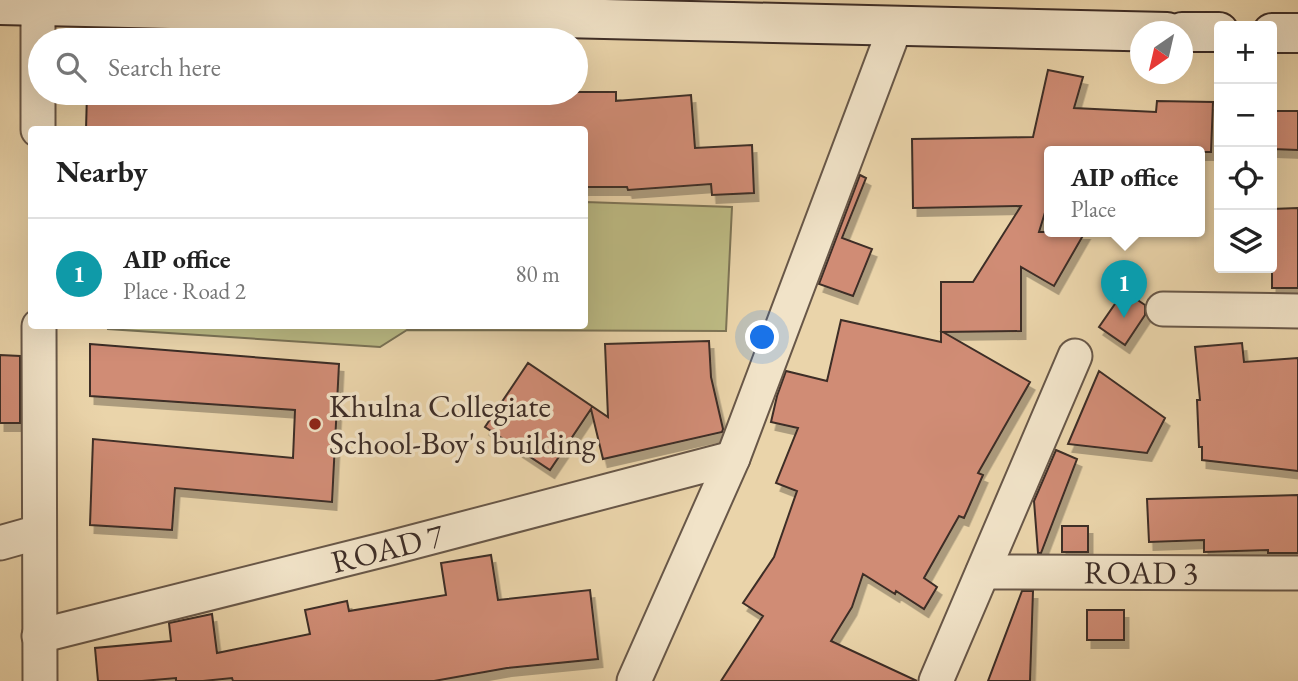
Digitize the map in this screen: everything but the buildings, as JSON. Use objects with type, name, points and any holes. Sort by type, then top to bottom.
[{"type":"main road","points":[[0,5],[1130,31]]},
{"type":"main road","points":[[1193,32],[1214,32]]},
{"type":"main road","points":[[1277,33],[1298,33]]},
{"type":"street","points":[[38,5],[38,28]]},
{"type":"street","points":[[634,681],[733,458],[897,25]]},
{"type":"street","points":[[38,105],[38,126]]},
{"type":"street","points":[[1163,309],[1298,311]]},
{"type":"street","points":[[39,329],[40,681]]},
{"type":"street","points":[[936,681],[1075,356]]},
{"type":"street","name":"ROAD 7","points":[[39,636],[377,552],[733,458]]},
{"type":"street","points":[[0,543],[38,532]]},
{"type":"street","name":"ROAD 3","points":[[983,572],[1298,573]]},
{"type":"shaded area","points":[[588,202],[732,207],[726,331],[407,330],[380,347],[108,329],[588,329]]},
{"type":"place","name":"AIP office","points":[[1124,318]]},
{"type":"place","name":"Khulna Collegiate School-Boy's building","points":[[315,424]]}]
